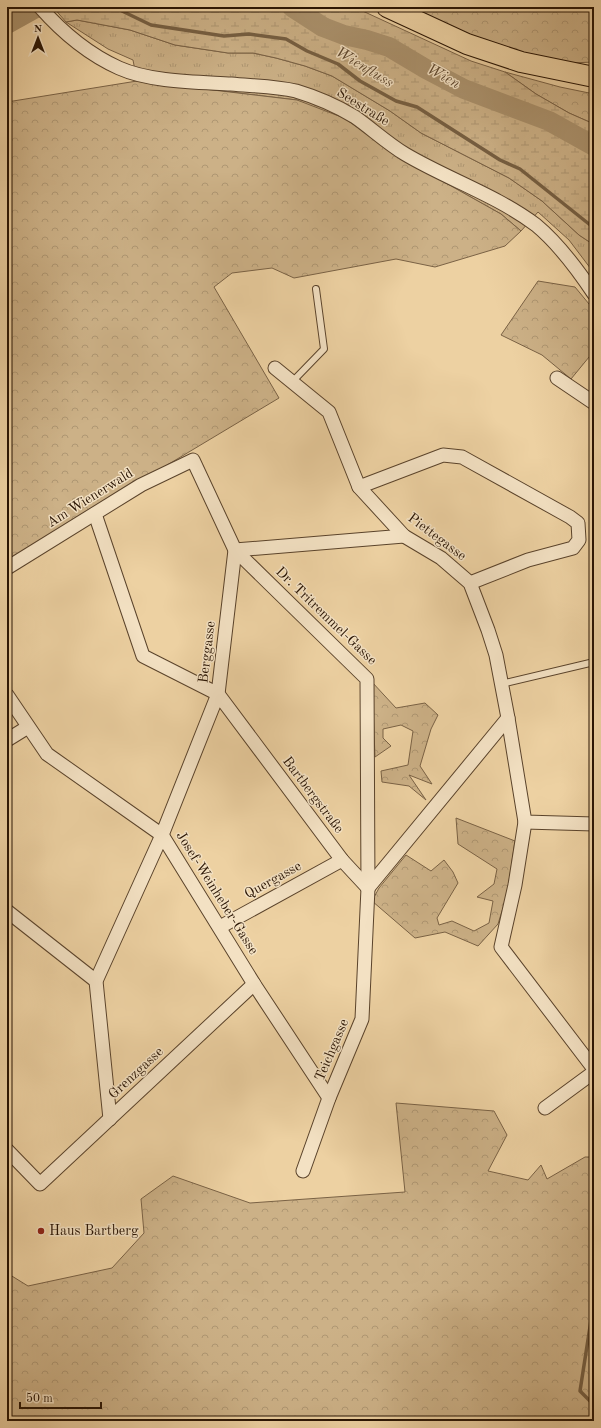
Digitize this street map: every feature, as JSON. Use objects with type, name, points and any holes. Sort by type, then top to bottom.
[{"type":"main road","points":[[387,7],[467,44],[521,62],[594,77]]},
{"type":"street","name":"Seestraße","points":[[40,7],[54,23],[90,52],[120,69],[146,76],[178,81],[267,87],[295,91],[325,102],[354,117],[403,153],[512,209],[536,226],[560,249],[594,294]]},
{"type":"street","name":"Piettegasse","points":[[275,368],[329,412],[360,487],[404,536],[441,558],[470,583],[496,655],[508,718]]},
{"type":"street","points":[[557,378],[594,403]]},
{"type":"street","points":[[360,487],[443,455],[462,457],[570,517],[578,523],[579,540],[573,548],[528,560],[470,583]]},
{"type":"street","name":"Am Wienerwald","points":[[7,568],[141,485],[193,460]]},
{"type":"street","name":"Dr. Tritremmel-Gasse","points":[[193,460],[235,550],[368,679],[368,888]]},
{"type":"street","name":"Berggasse","points":[[95,514],[143,656],[218,694],[235,550]]},
{"type":"street","points":[[235,550],[404,536]]},
{"type":"street","points":[[7,695],[46,754],[162,835],[218,694]]},
{"type":"street","name":"Bartbergstraße","points":[[218,694],[342,860],[368,888]]},
{"type":"street","points":[[368,888],[508,718]]},
{"type":"street","points":[[508,718],[524,822],[515,885],[501,947],[594,1070],[545,1108]]},
{"type":"street","points":[[7,740],[28,727]]},
{"type":"street","points":[[524,822],[594,824]]},
{"type":"street","name":"Josef-Weinheber-Gasse","points":[[162,835],[254,984],[329,1098]]},
{"type":"street","name":"Josef-Weinheber-Gasse","points":[[96,981],[162,835]]},
{"type":"street","name":"Quergasse","points":[[220,927],[342,860]]},
{"type":"street","name":"Teichgasse","points":[[303,1171],[329,1098],[362,1019],[368,888]]},
{"type":"street","points":[[7,912],[96,981],[110,1119]]},
{"type":"street","name":"Grenzgasse","points":[[7,1150],[40,1184],[254,984]]},
{"type":"lane","points":[[292,382],[324,349],[316,289]]},
{"type":"lane","points":[[501,684],[594,662]]},
{"type":"green space","points":[[53,7],[354,7],[471,61],[505,72],[536,94],[569,113],[594,124],[594,245],[579,235],[542,201],[509,178],[421,133],[390,111],[332,76],[305,66],[253,53],[228,53],[175,45],[130,30],[77,20],[66,22]]},
{"type":"green space","points":[[402,7],[594,7],[594,62],[570,63],[497,47]]},
{"type":"green space","points":[[77,20],[130,30],[175,45],[228,53],[253,53],[276,58],[305,66],[332,76],[390,111],[421,133],[509,178],[542,201],[579,235],[594,245],[594,273],[569,240],[538,212],[521,231],[501,214],[297,100],[137,81],[133,60],[108,49],[66,22]]},
{"type":"green space","points":[[505,72],[560,87],[594,94],[594,124],[569,113],[536,94]]},
{"type":"green space","points":[[137,81],[297,100],[344,118],[403,159],[501,214],[521,231],[505,246],[435,267],[396,259],[294,278],[272,268],[232,273],[214,287],[279,398],[7,561],[7,102]]},
{"type":"green space","points":[[538,281],[575,287],[594,310],[594,351],[571,379],[542,355],[501,335]]},
{"type":"green space","points":[[372,682],[396,708],[425,703],[438,715],[431,729],[420,766],[432,784],[409,775],[426,800],[409,786],[382,782],[381,771],[408,765],[413,731],[401,725],[383,729],[383,738],[391,746],[375,757]]},
{"type":"green space","points":[[456,818],[515,841],[507,895],[498,924],[478,946],[445,932],[415,938],[372,901],[379,888],[406,855],[431,871],[444,860],[453,872],[458,883],[437,918],[439,925],[452,921],[474,931],[489,923],[493,901],[477,897],[494,884],[497,869],[458,844]]},
{"type":"green space","points":[[396,1103],[494,1111],[507,1135],[488,1171],[528,1180],[541,1165],[547,1179],[585,1157],[594,1157],[594,1421],[7,1421],[7,1273],[28,1286],[112,1268],[144,1233],[141,1199],[173,1176],[250,1203],[405,1192]]},
{"type":"waterway","name":"Wien","points":[[7,24],[34,9],[41,7]]},
{"type":"waterway","name":"Wienfluss","points":[[117,7],[151,25],[224,36],[249,34],[286,39],[307,51],[338,64],[360,81],[396,101],[417,107],[500,160],[520,169],[594,228]]},
{"type":"waterway","name":"Wien","points":[[292,7],[323,27],[344,35],[389,47],[464,89],[549,121],[594,146]]},
{"type":"waterway","points":[[594,1301],[580,1391],[594,1405]]},
{"type":"place","name":"Haus Bartberg","points":[[41,1231]]}]
